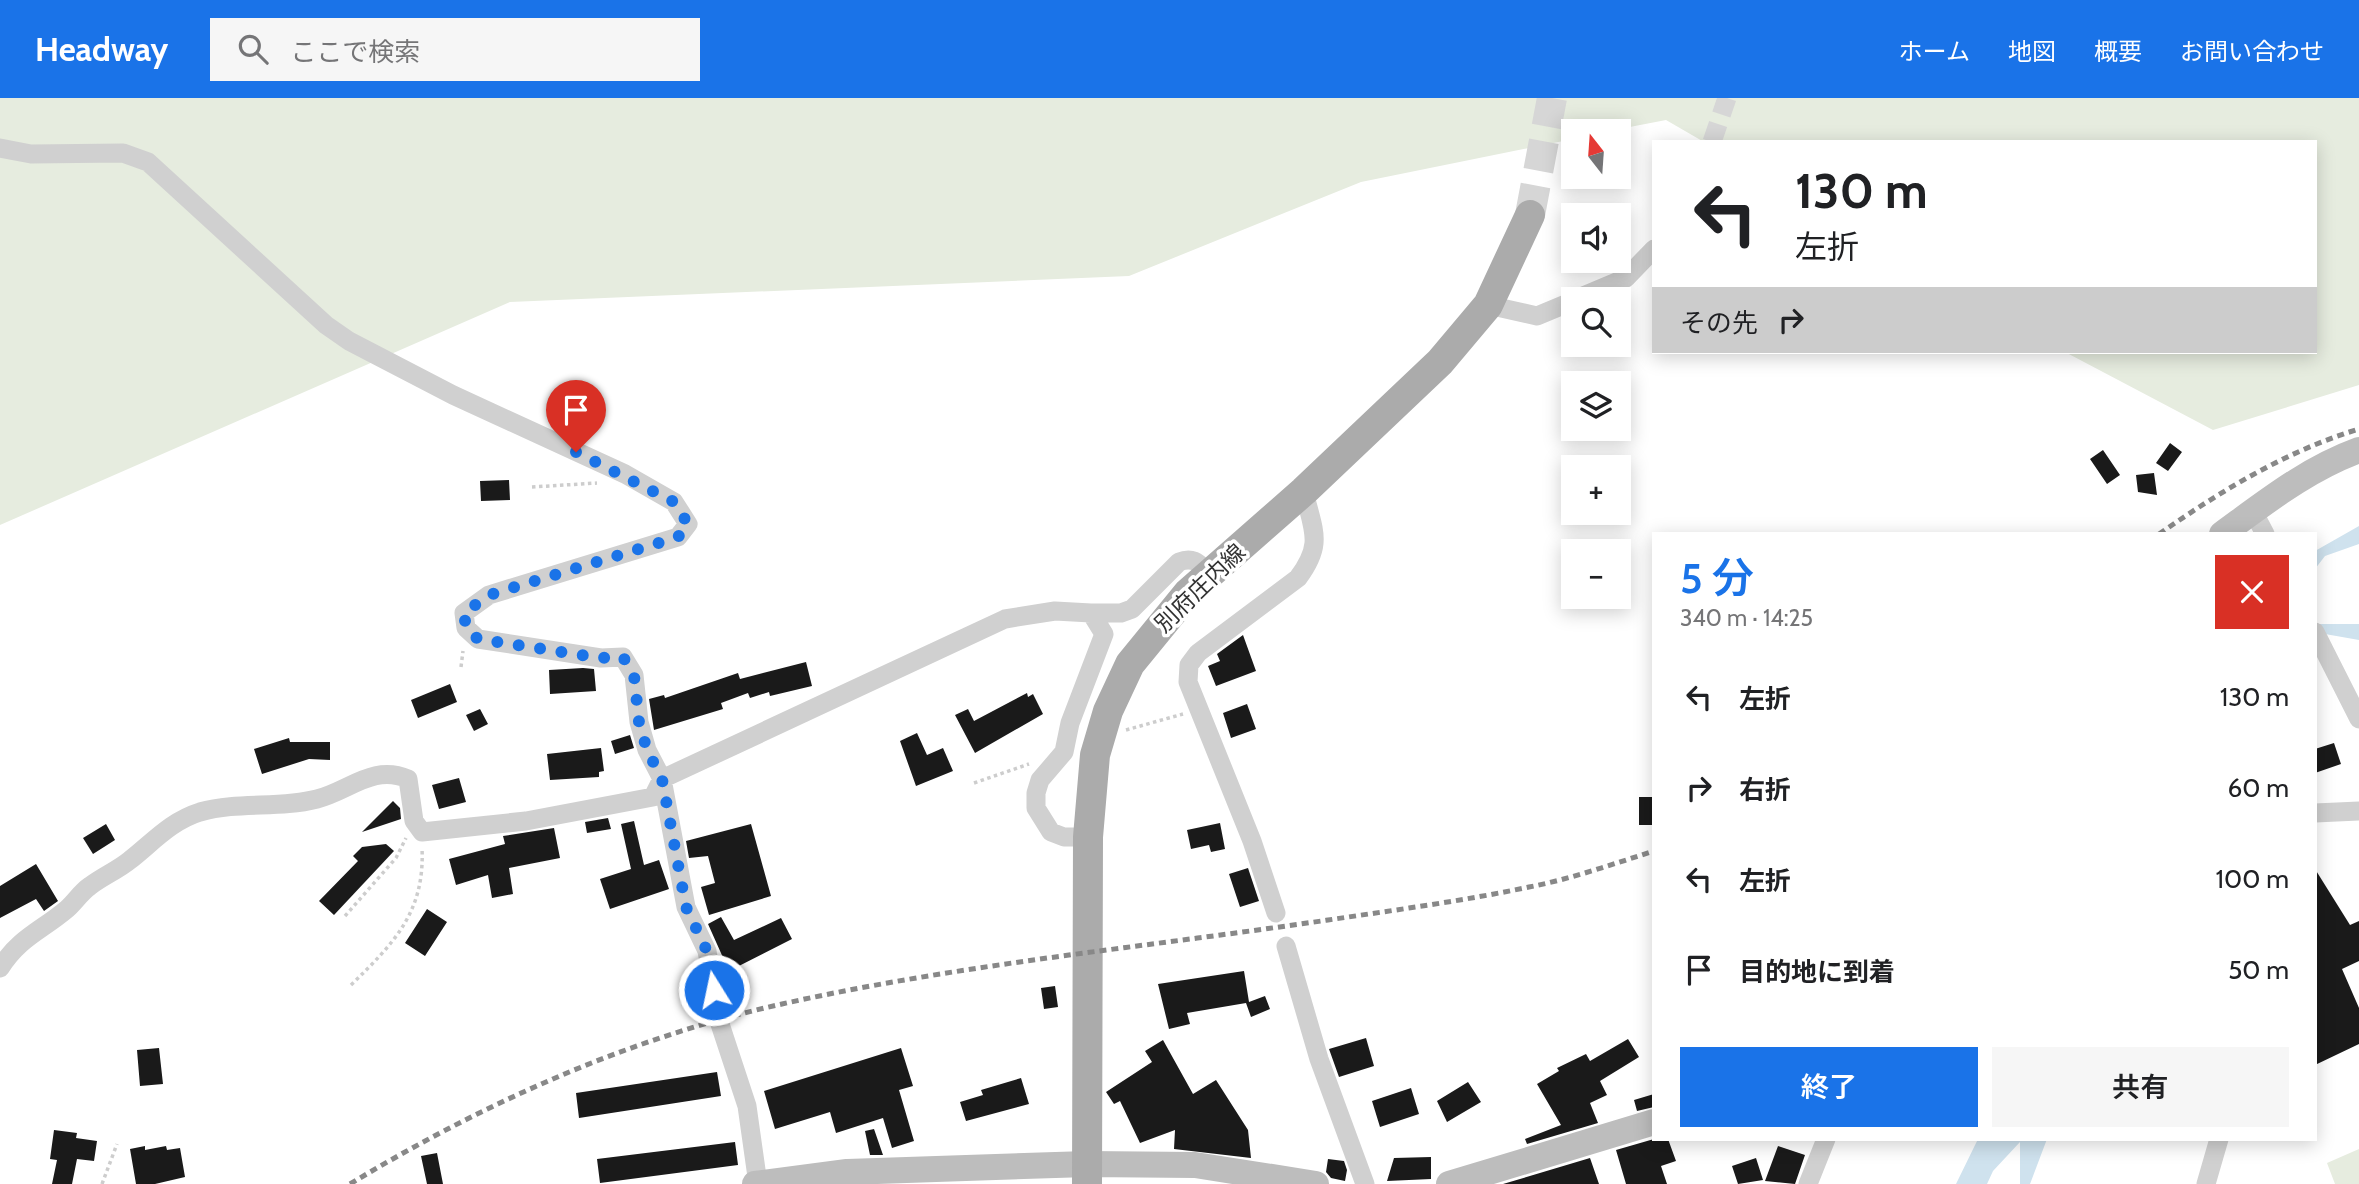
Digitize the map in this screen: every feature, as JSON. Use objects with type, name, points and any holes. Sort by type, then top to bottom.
[{"type":"main road","name":"別府庄内線","points":[[1087,1174],[1088,837],[1095,755],[1103,728],[1130,664],[1159,625],[1210,574],[1304,491],[1440,362],[1488,305],[1530,215]]},
{"type":"main road","points":[[2228,532],[2259,522],[2302,477],[2331,460],[2359,450]]},
{"type":"main road","points":[[1449,1184],[1652,1123]]},
{"type":"main road","points":[[757,1184],[847,1172],[1087,1174],[1195,1165],[1316,1184]]},
{"type":"street","points":[[0,148],[31,154],[123,153],[148,162],[327,325],[349,341],[453,395],[634,480],[674,502],[688,524],[678,537],[489,595],[464,613],[466,628],[478,639],[601,658],[623,657],[634,675],[639,722],[647,750],[662,779],[686,907],[707,951],[719,1021],[747,1106],[757,1184]]},
{"type":"street","points":[[1605,287],[1626,278],[1652,251]]},
{"type":"street","points":[[1488,305],[1537,316],[1561,306]]},
{"type":"street","points":[[1276,913],[1252,841],[1188,682],[1189,665],[1198,653],[1298,578],[1316,547],[1304,491]]},
{"type":"street","points":[[0,968],[28,935],[67,909],[87,887],[130,861],[160,832],[199,813],[240,805],[318,799],[359,779],[397,774],[408,779],[414,834],[526,821],[653,797],[662,779],[1005,619],[1055,611],[1121,613],[1132,609],[1179,562],[1187,559],[1194,559],[1210,574]]},
{"type":"street","points":[[1088,837],[1065,837],[1051,832],[1036,808],[1036,793],[1040,780],[1064,752],[1070,723],[1101,646],[1104,634],[1091,613]]},
{"type":"street","points":[[2317,636],[2357,714]]},
{"type":"street","points":[[2317,813],[2343,809],[2359,811]]},
{"type":"street","points":[[1286,946],[1318,1059],[1365,1184]]},
{"type":"street","points":[[1808,1184],[1825,1141]]},
{"type":"street","points":[[2206,1184],[2218,1141]]},
{"type":"path","points":[[533,487],[634,480]]},
{"type":"path","points":[[1103,728],[1122,731],[1199,709]]},
{"type":"path","points":[[974,783],[1064,752]]},
{"type":"path","points":[[345,916],[414,834]]},
{"type":"path","points":[[351,985],[394,943],[412,908],[424,874],[414,834]]},
{"type":"path","points":[[102,1184],[117,1144]]},
{"type":"shaded area","points":[[0,98],[2359,98],[2359,385],[2213,430],[2069,354],[2317,354],[2317,140],[1701,140],[1666,120],[1631,127],[1631,119],[1561,119],[1561,141],[1361,182],[1129,276],[510,302],[0,525]]},
{"type":"shaded area","points":[[2359,1149],[2359,1184],[2335,1184],[2327,1163]]},
{"type":"water","points":[[2359,526],[2359,544],[2325,556],[2317,566],[2317,550]]},
{"type":"water","points":[[2317,624],[2359,624],[2359,640],[2325,634]]},
{"type":"water","points":[[1977,1141],[2046,1141],[2030,1184],[2020,1184],[2020,1142],[1993,1171],[1987,1184],[1956,1184]]},
{"type":"building","points":[[2170,443],[2182,452],[2168,471],[2156,463]]},
{"type":"building","points":[[2103,450],[2120,475],[2107,484],[2090,459]]},
{"type":"building","points":[[2154,473],[2157,495],[2138,492],[2136,475]]},
{"type":"building","points":[[509,480],[510,500],[481,501],[480,481]]},
{"type":"building","points":[[1243,635],[1256,671],[1216,686],[1208,666],[1220,661],[1217,654]]},
{"type":"building","points":[[806,662],[812,686],[770,696],[769,692],[750,698],[748,693],[721,703],[723,709],[654,730],[649,699],[664,695],[665,698],[738,673],[740,679]]},
{"type":"building","points":[[594,669],[596,691],[550,694],[549,670]]},
{"type":"building","points":[[450,684],[457,702],[418,718],[411,700]]},
{"type":"building","points":[[1027,693],[1028,697],[1033,694],[1043,714],[975,753],[955,715],[968,709],[974,721]]},
{"type":"building","points":[[1247,704],[1256,729],[1231,738],[1223,713]]},
{"type":"building","points":[[480,709],[488,724],[474,731],[466,715]]},
{"type":"building","points":[[917,733],[927,755],[943,748],[953,771],[916,786],[900,741]]},
{"type":"building","points":[[630,735],[634,748],[615,754],[611,741]]},
{"type":"building","points":[[289,738],[290,742],[330,742],[330,760],[309,759],[262,774],[254,749]]},
{"type":"building","points":[[2334,743],[2341,764],[2317,772],[2317,748]]},
{"type":"building","points":[[601,748],[604,771],[599,772],[599,777],[550,780],[547,754]]},
{"type":"building","points":[[459,778],[466,802],[439,809],[432,785]]},
{"type":"building","points":[[1639,797],[1652,797],[1652,825],[1639,825]]},
{"type":"building","points":[[393,801],[400,808],[401,819],[362,832]]},
{"type":"building","points":[[608,818],[611,829],[587,833],[585,822]]},
{"type":"building","points":[[634,821],[644,865],[659,860],[669,889],[610,909],[600,879],[631,869],[621,824]]},
{"type":"building","points":[[1220,823],[1225,849],[1211,852],[1209,845],[1191,849],[1187,830]]},
{"type":"building","points":[[106,824],[115,840],[93,854],[83,838]]},
{"type":"building","points":[[751,824],[771,896],[709,915],[701,887],[715,883],[708,856],[689,858],[686,841]]},
{"type":"building","points":[[554,828],[560,858],[509,868],[513,894],[492,898],[488,875],[456,885],[449,859],[505,844],[503,836]]},
{"type":"building","points":[[386,844],[394,851],[334,915],[319,901],[358,861],[353,856],[362,847]]},
{"type":"building","points":[[36,864],[58,901],[44,911],[36,899],[0,918],[0,886]]},
{"type":"building","points":[[1248,868],[1259,901],[1240,907],[1229,874]]},
{"type":"building","points":[[2317,872],[2350,925],[2359,921],[2359,961],[2342,969],[2359,1008],[2359,1044],[2317,1064]]},
{"type":"building","points":[[427,909],[447,922],[425,956],[405,943]]},
{"type":"building","points":[[721,917],[734,940],[781,918],[792,939],[729,971],[708,924]]},
{"type":"building","points":[[1244,971],[1249,1002],[1265,996],[1270,1009],[1251,1017],[1246,1003],[1187,1013],[1190,1024],[1169,1029],[1158,984]]},
{"type":"building","points":[[1055,986],[1058,1007],[1044,1009],[1041,988]]},
{"type":"building","points":[[1366,1038],[1374,1066],[1339,1077],[1329,1049]]},
{"type":"building","points":[[1628,1039],[1639,1057],[1600,1081],[1607,1095],[1590,1103],[1598,1123],[1527,1144],[1525,1139],[1561,1125],[1537,1084],[1559,1071],[1557,1068],[1586,1054],[1590,1061]]},
{"type":"building","points":[[1163,1040],[1193,1094],[1216,1080],[1248,1130],[1251,1158],[1174,1149],[1175,1130],[1140,1143],[1120,1101],[1114,1104],[1106,1092],[1152,1062],[1145,1051]]},
{"type":"building","points":[[159,1048],[163,1084],[140,1086],[137,1050]]},
{"type":"building","points":[[901,1048],[913,1086],[899,1090],[914,1141],[892,1148],[883,1118],[836,1133],[830,1112],[775,1129],[764,1091]]},
{"type":"building","points":[[717,1072],[721,1096],[579,1118],[576,1093]]},
{"type":"building","points":[[1021,1078],[1029,1104],[966,1121],[960,1102],[983,1095],[981,1090]]},
{"type":"building","points":[[1468,1082],[1481,1102],[1447,1122],[1437,1101]]},
{"type":"building","points":[[1411,1088],[1419,1114],[1380,1127],[1372,1101]]},
{"type":"building","points":[[1652,1095],[1652,1107],[1637,1111],[1634,1100]]},
{"type":"building","points":[[874,1129],[883,1155],[870,1155],[865,1131]]},
{"type":"building","points":[[54,1130],[77,1133],[76,1138],[97,1141],[94,1161],[77,1159],[72,1184],[52,1184],[57,1160],[50,1159]]},
{"type":"building","points":[[1652,1140],[1669,1141],[1676,1161],[1661,1166],[1667,1184],[1626,1184],[1616,1150]]},
{"type":"building","points":[[735,1142],[738,1165],[600,1183],[597,1159]]},
{"type":"building","points":[[145,1146],[145,1150],[166,1146],[167,1150],[180,1148],[185,1177],[155,1184],[136,1184],[130,1149]]},
{"type":"building","points":[[1778,1146],[1805,1155],[1795,1184],[1765,1181]]},
{"type":"building","points":[[437,1153],[443,1184],[427,1184],[421,1156]]},
{"type":"building","points":[[1431,1157],[1431,1179],[1387,1181],[1394,1158]]},
{"type":"building","points":[[1590,1158],[1599,1184],[1503,1184]]},
{"type":"building","points":[[1756,1158],[1763,1180],[1738,1184],[1732,1166]]},
{"type":"building","points":[[1328,1159],[1344,1161],[1347,1170],[1345,1181],[1331,1178],[1326,1172]]},
{"type":"tunnel","points":[[1530,215],[1552,98]]},
{"type":"tunnel","points":[[1713,140],[1727,98]]},
{"type":"railway","points":[[2162,532],[2255,474],[2306,449],[2359,429]]},
{"type":"railway","points":[[350,1184],[453,1126],[559,1076],[669,1035],[725,1018],[849,990],[917,978],[1479,897],[1560,880],[1652,852]]},
{"type":"route","points":[[576,452],[625,474],[674,502],[688,524],[678,537],[489,595],[464,613],[466,628],[478,639],[601,658],[623,657],[634,675],[639,722],[653,766],[662,779],[686,907],[707,951],[714,990]]}]
